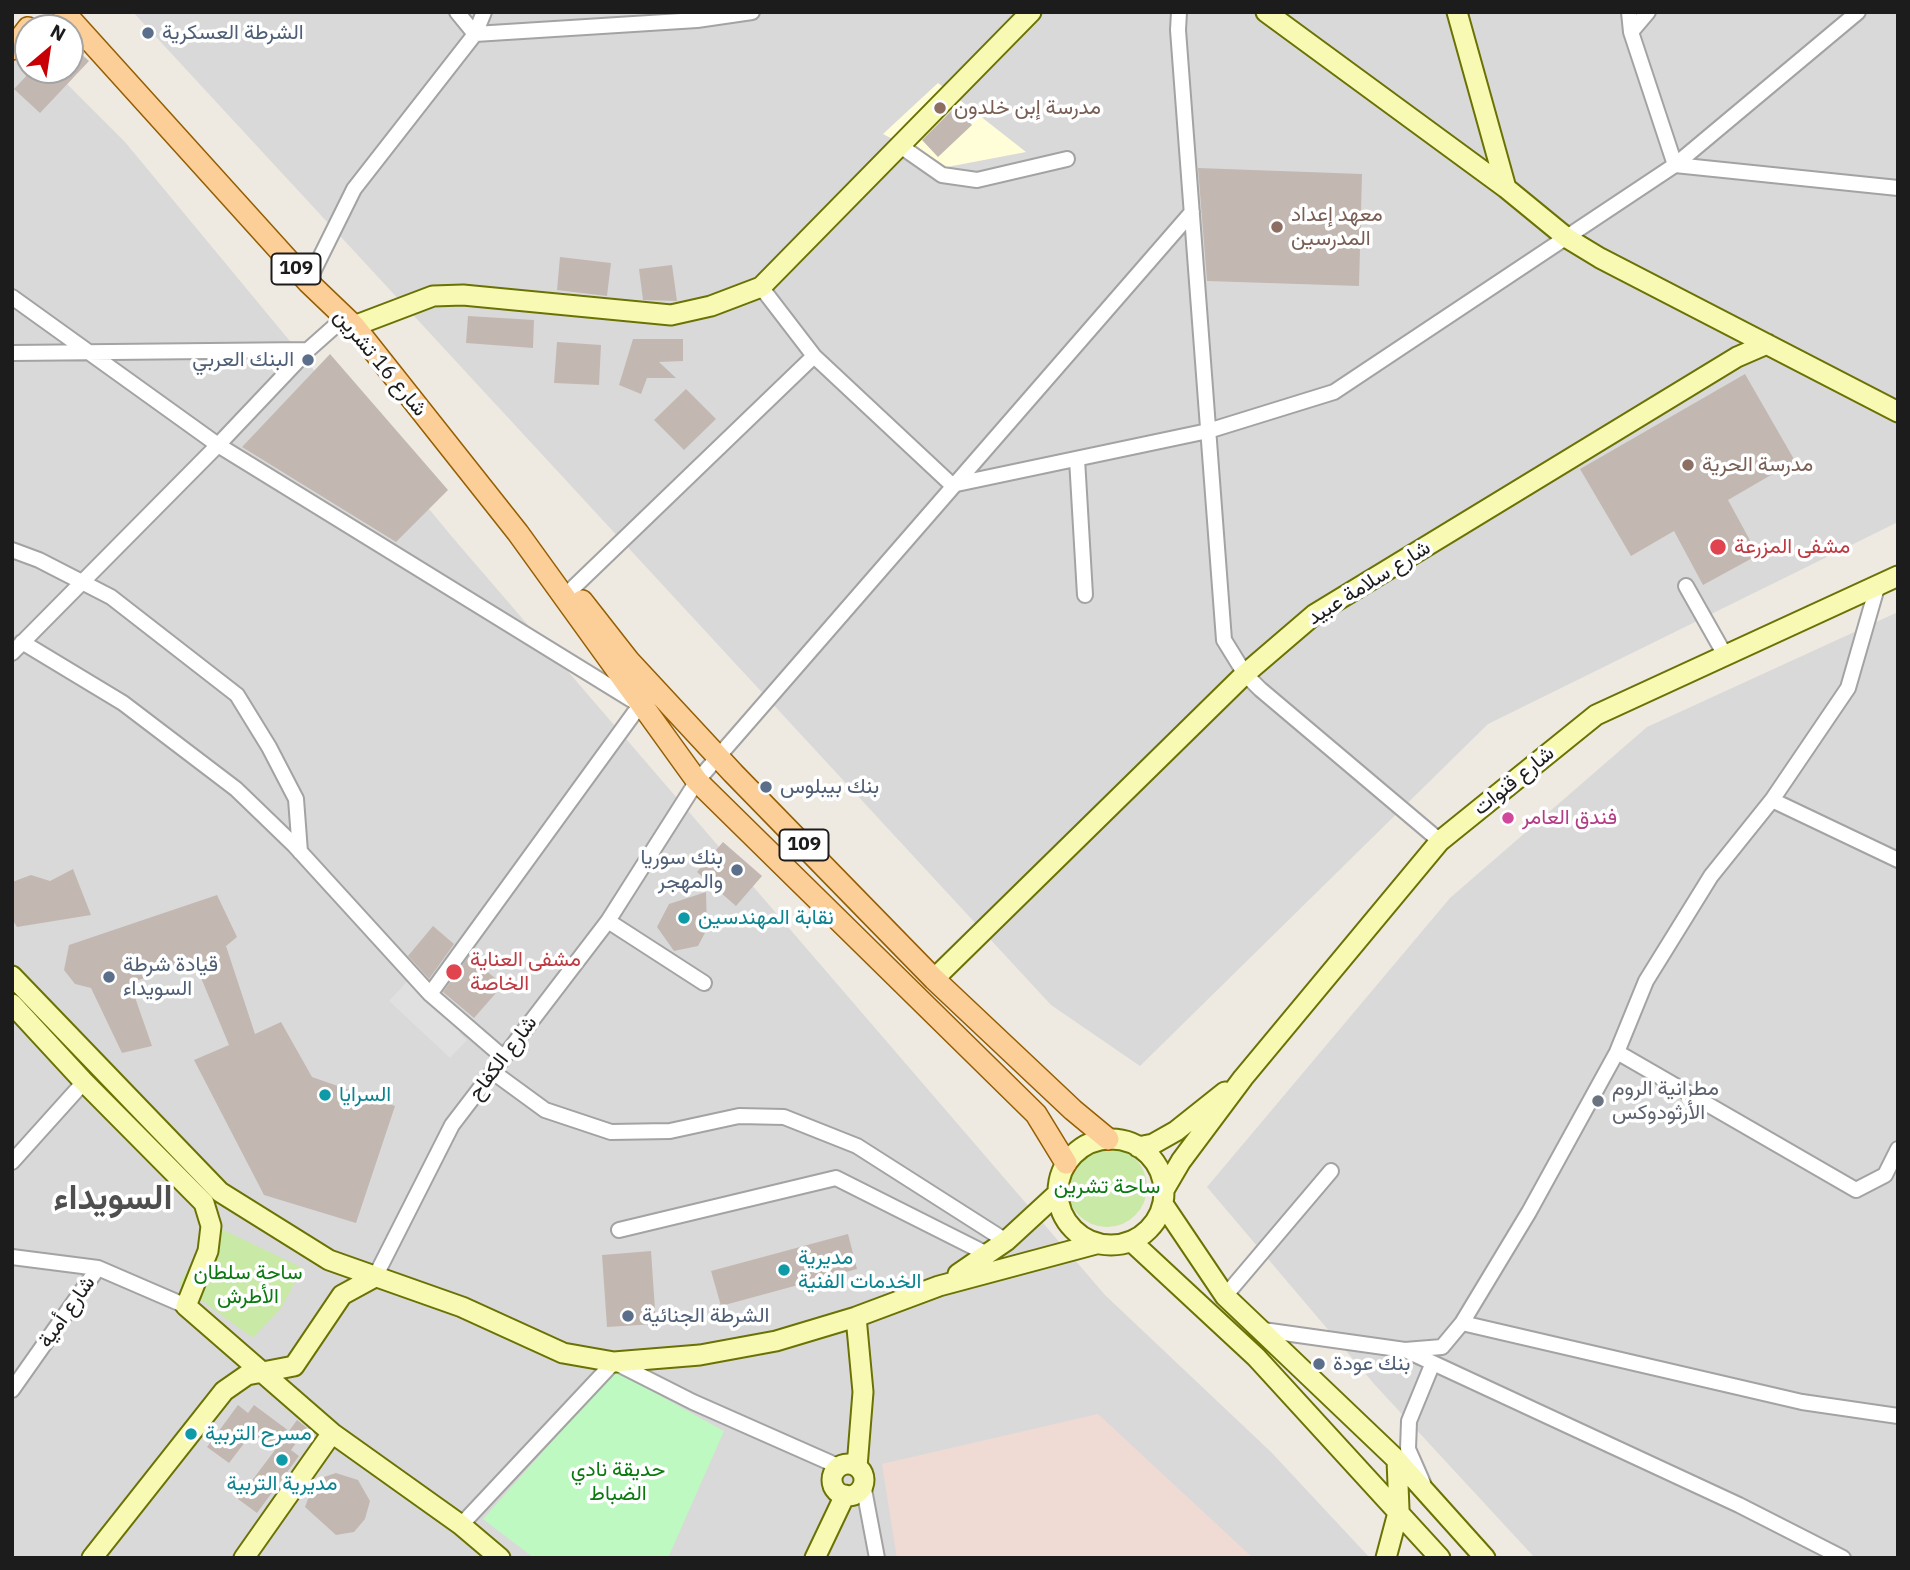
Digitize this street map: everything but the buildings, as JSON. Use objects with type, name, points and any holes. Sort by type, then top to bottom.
[{"type":"main road","name":"شارع 16 تشرين","points":[[64,12],[308,282],[349,322],[518,533]]},
{"type":"main road","points":[[349,322],[433,296],[463,295],[671,315],[712,306],[761,287],[1031,12]]},
{"type":"main road","points":[[1266,12],[1506,188],[1567,238],[1898,412]]},
{"type":"main road","points":[[1457,12],[1506,188]]},
{"type":"main road","name":"شارع سلامة عبيد","points":[[934,979],[1245,674],[1315,614],[1737,357],[1767,344]]},
{"type":"main road","points":[[518,533],[697,781],[1037,1114],[1066,1163]]},
{"type":"main road","name":"109","points":[[518,533],[573,589],[629,661],[720,759],[934,979],[1108,1139]]},
{"type":"main road","name":"شارع قنوات","points":[[1163,1197],[1181,1161],[1243,1078],[1440,841],[1596,715],[1898,576]]},
{"type":"main road","points":[[12,976],[220,1192],[329,1261],[462,1307],[563,1353],[614,1362],[700,1355],[776,1341],[856,1317],[939,1286],[1096,1244]]},
{"type":"main road","points":[[12,1004],[84,1082],[204,1203],[211,1226],[208,1251],[186,1306],[332,1433],[461,1525],[500,1558]]},
{"type":"main road","points":[[939,1286],[989,1255],[1057,1194],[1066,1163],[1084,1146],[1108,1139],[1138,1147],[1153,1144],[1176,1131],[1243,1078]]},
{"type":"main road","points":[[1138,1147],[1156,1165],[1163,1197],[1225,1296],[1396,1460],[1485,1558]]},
{"type":"main road","points":[[1057,1194],[1065,1220],[1073,1230],[1096,1244],[1108,1246],[1131,1241],[1146,1233],[1157,1219],[1163,1197]]},
{"type":"main road","points":[[1131,1241],[1256,1357],[1399,1510],[1440,1558]]},
{"type":"main road","points":[[92,1558],[225,1391],[247,1375],[294,1366],[342,1295],[375,1277]]},
{"type":"main road","points":[[1201,1306],[1225,1296]]},
{"type":"main road","points":[[853,1473],[834,1474],[833,1483],[837,1491],[845,1495],[854,1494],[853,1473],[863,1392],[856,1317]]},
{"type":"main road","points":[[244,1558],[332,1433]]},
{"type":"main road","points":[[1386,1558],[1399,1510],[1396,1460]]},
{"type":"main road","points":[[815,1558],[845,1495]]},
{"type":"street","points":[[457,12],[475,34]]},
{"type":"street","points":[[308,282],[354,188],[475,34],[484,12]]},
{"type":"street","points":[[475,34],[752,12]]},
{"type":"street","points":[[1172,12],[1178,30]]},
{"type":"street","points":[[1179,12],[1178,30],[1224,640],[1245,674],[1440,841]]},
{"type":"street","points":[[1629,12],[1631,32],[1675,165]]},
{"type":"street","points":[[1631,32],[1648,12]]},
{"type":"street","points":[[761,287],[814,356],[952,485],[1208,431],[1334,392],[1675,165],[1858,12]]},
{"type":"street","points":[[899,145],[942,175],[977,180],[1067,159]]},
{"type":"street","points":[[1675,165],[1898,188]]},
{"type":"street","name":"شارع الكفاح","points":[[375,1277],[452,1125],[608,921],[697,781],[720,759],[952,485],[1192,212]]},
{"type":"street","points":[[12,297],[218,446],[640,705],[430,994]]},
{"type":"street","points":[[349,322],[308,350],[218,446],[17,648],[123,703],[236,789],[300,852],[430,994],[503,1057]]},
{"type":"street","points":[[12,352],[308,350]]},
{"type":"street","points":[[573,589],[814,356]]},
{"type":"street","points":[[1077,458],[1085,595]]},
{"type":"street","points":[[12,550],[111,597],[237,695],[269,747],[296,799],[300,852]]},
{"type":"street","points":[[1263,1330],[1405,1350],[1442,1347],[1462,1323],[1529,1212],[1617,1052],[1646,981],[1711,876],[1772,800],[1848,688],[1878,584]]},
{"type":"street","points":[[1686,586],[1725,655]]},
{"type":"street","points":[[1772,800],[1898,860]]},
{"type":"street","points":[[608,921],[704,983]]},
{"type":"street","points":[[1617,1052],[1856,1190],[1885,1175],[1898,1149]]},
{"type":"street","points":[[493,1072],[545,1110],[611,1132],[670,1131],[739,1116],[784,1117],[857,1146],[1006,1241]]},
{"type":"street","points":[[12,1162],[84,1082]]},
{"type":"street","points":[[1225,1296],[1331,1171]]},
{"type":"street","points":[[619,1230],[836,1178],[989,1255]]},
{"type":"street","points":[[12,1257],[98,1268],[186,1306]]},
{"type":"street","name":"شارع أمية","points":[[12,1390],[98,1268]]},
{"type":"street","points":[[1462,1323],[1802,1402],[1898,1416]]},
{"type":"street","points":[[1405,1350],[1432,1365],[1739,1505],[1843,1558]]},
{"type":"street","points":[[461,1525],[614,1362],[693,1402],[853,1473],[877,1558]]},
{"type":"street","points":[[1428,1494],[1408,1449],[1409,1421],[1432,1365]]},
{"type":"shaded area","points":[[133,12],[1898,12],[1898,522],[1488,724],[1140,1066],[1051,1005]]},
{"type":"shaded area","points":[[12,30],[14,84],[67,84],[125,142],[453,538],[1105,1295],[1271,1452],[1370,1558],[12,1558]]},
{"type":"shaded area","name":"مدرسة إبن خلدون","points":[[938,83],[1026,152],[947,167],[883,134]]},
{"type":"shaded area","points":[[1898,612],[1898,1558],[1535,1558],[1375,1385],[1207,1187],[1450,898],[1647,727]]},
{"type":"shaded area","points":[[414,974],[467,1024],[459,1033],[467,1040],[450,1058],[389,1001]]},
{"type":"shaded area","points":[[1098,1414],[1253,1558],[897,1558],[882,1464]]},
{"type":"green space","name":"ساحة تشرين","points":[[1107,1147],[1122,1150],[1135,1159],[1144,1172],[1147,1187],[1144,1202],[1135,1215],[1122,1224],[1107,1227],[1092,1224],[1079,1215],[1070,1202],[1067,1187],[1070,1172],[1079,1159],[1092,1150]]},
{"type":"green space","name":"ساحة سلطان الأطرش","points":[[215,1226],[303,1268],[281,1308],[253,1338],[179,1284]]},
{"type":"green space","name":"حديقة نادي الضباط","points":[[615,1371],[724,1431],[668,1558],[534,1558],[483,1519]]},
{"type":"place","name":"الشرطة العسكرية","points":[[148,33]]},
{"type":"place","name":"مدرسة إبن خلدون","points":[[940,108]]},
{"type":"place","name":"معهد إعداد المدرسين","points":[[1277,227]]},
{"type":"place","name":"البنك العربي","points":[[308,360]]},
{"type":"place","name":"مدرسة الحرية","points":[[1688,465]]},
{"type":"place","name":"مشفى المزرعة","points":[[1718,547]]},
{"type":"place","name":"بنك بيبلوس","points":[[766,787]]},
{"type":"place","name":"فندق العامر","points":[[1508,818]]},
{"type":"place","name":"بنك سوريا والمهجر","points":[[737,870]]},
{"type":"place","name":"نقابة المهندسين","points":[[684,918]]},
{"type":"place","name":"مشفى العناية الخاصة","points":[[454,972]]},
{"type":"place","name":"قيادة شرطة السويداء","points":[[109,977]]},
{"type":"place","name":"السرايا","points":[[325,1095]]},
{"type":"place","name":"مطرانية الروم الأرثودوكس","points":[[1598,1101]]},
{"type":"place","name":"مديرية الخدمات الفنية","points":[[784,1270]]},
{"type":"place","name":"الشرطة الجنائية","points":[[628,1316]]},
{"type":"place","name":"بنك عودة","points":[[1319,1364]]},
{"type":"place","name":"مسرح التربية","points":[[191,1434]]},
{"type":"place","name":"مديرية التربية","points":[[282,1460]]},
{"type":"district","name":"السويداء","points":[[113,1199]]}]
